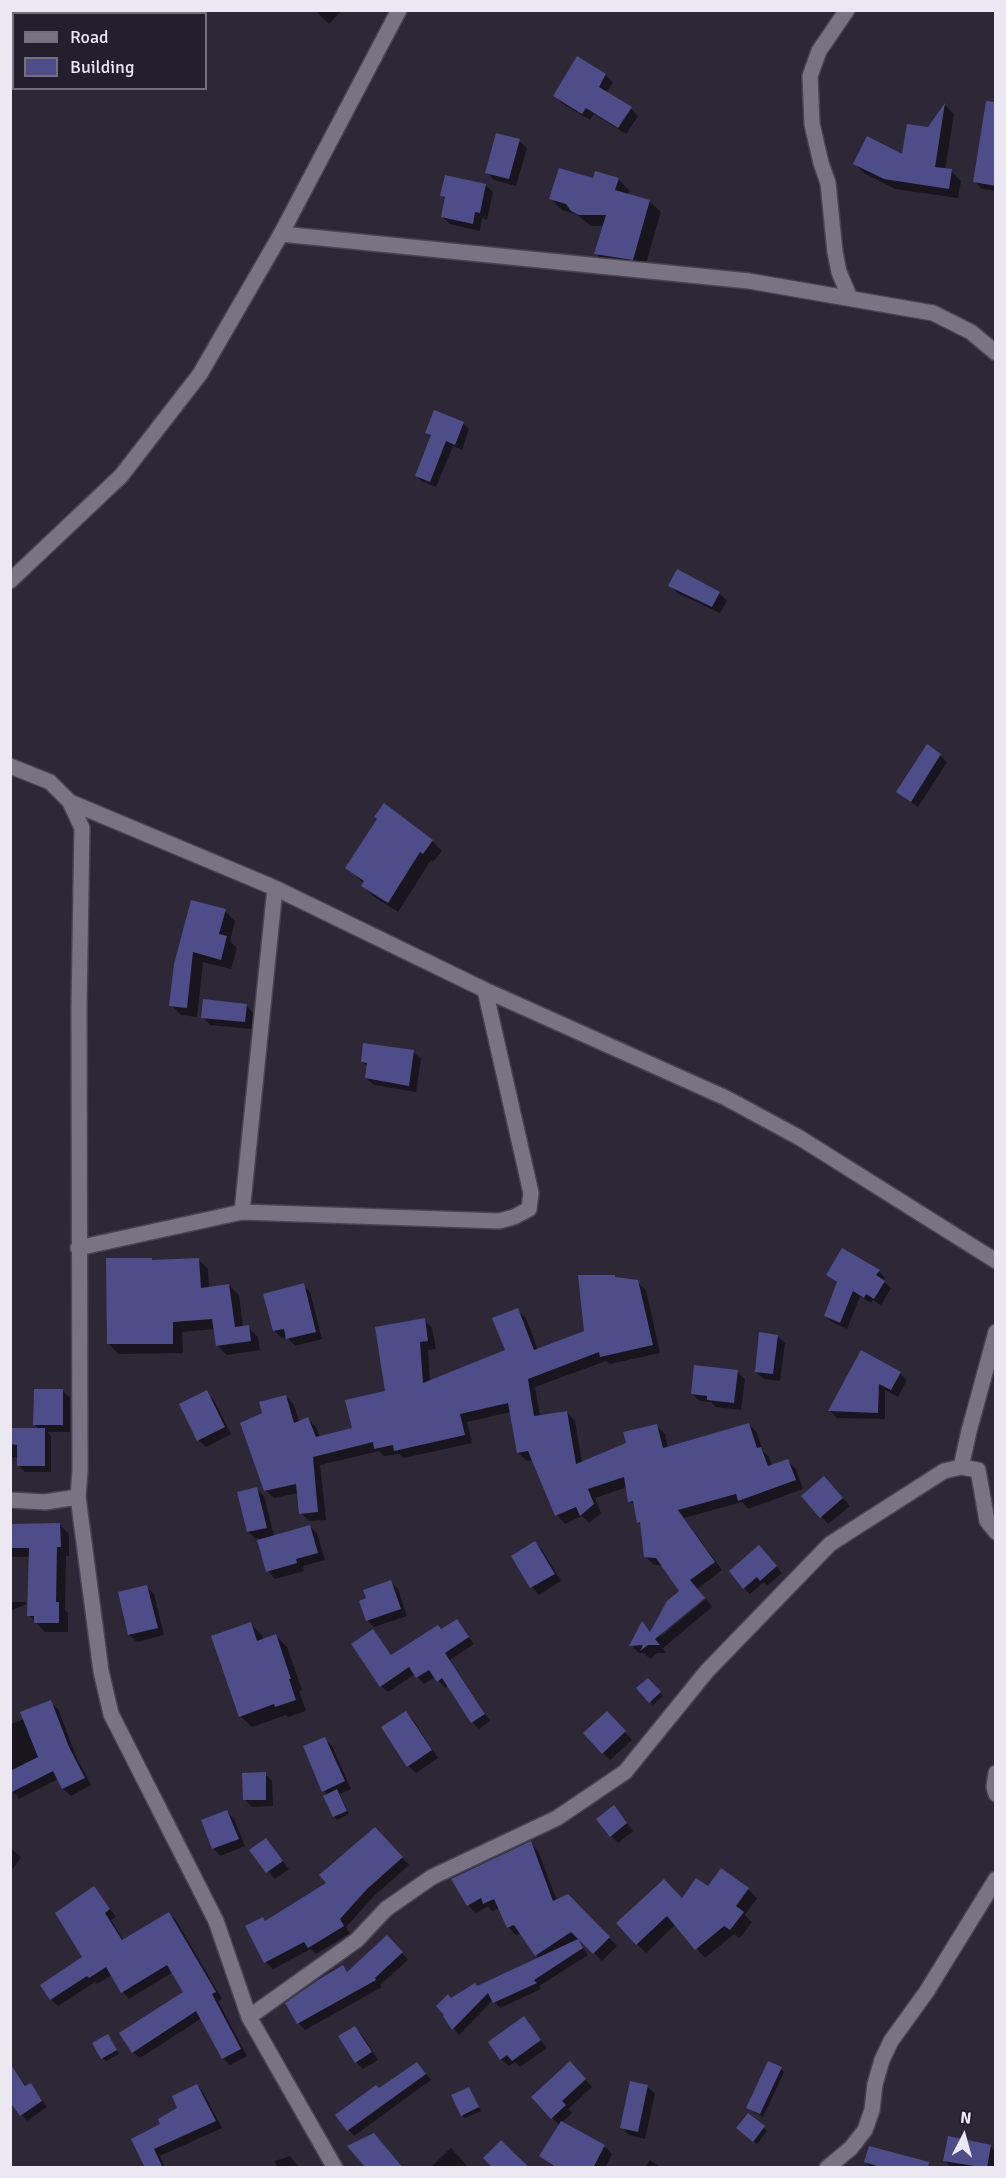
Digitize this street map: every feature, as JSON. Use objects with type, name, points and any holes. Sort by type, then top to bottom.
[{"type":"street","points":[[10,581],[113,483],[200,374],[281,234],[399,10]]},
{"type":"street","points":[[847,10],[819,51],[810,76],[812,124],[828,183],[835,252],[839,272],[850,298]]},
{"type":"street","points":[[281,234],[749,281],[933,312],[971,332],[996,353]]},
{"type":"street","points":[[10,766],[50,782],[70,802],[82,828],[78,1248],[80,1471],[78,1497],[101,1671],[111,1714],[216,1921],[249,2017],[335,2168]]},
{"type":"street","points":[[70,802],[274,888],[485,990],[726,1098],[800,1138],[996,1261]]},
{"type":"street","points":[[242,1212],[274,888]]},
{"type":"street","points":[[78,1248],[242,1212],[499,1221],[514,1218],[529,1209],[531,1193],[485,990]]},
{"type":"street","points":[[961,1467],[996,1332]]},
{"type":"street","points":[[249,2017],[357,1940],[386,1910],[432,1877],[557,1818],[625,1772],[707,1671],[830,1544],[944,1471],[961,1467],[978,1470],[987,1521],[996,1532]]},
{"type":"street","points":[[10,1500],[45,1502],[78,1497]]},
{"type":"street","points":[[996,1773],[994,1786],[996,1794]]},
{"type":"street","points":[[827,2168],[851,2148],[865,2130],[872,2110],[875,2084],[882,2060],[891,2041],[927,1991],[996,1879]]},
{"type":"building","points":[[577,56],[606,74],[599,87],[632,107],[618,128],[586,108],[582,114],[553,96]]},
{"type":"building","points":[[986,101],[996,102],[996,186],[973,182]]},
{"type":"building","points":[[945,103],[935,167],[952,169],[949,189],[884,179],[853,164],[867,136],[902,154],[907,124],[928,127]]},
{"type":"building","points":[[496,133],[520,139],[509,179],[485,173]]},
{"type":"building","points":[[559,168],[593,178],[595,171],[619,178],[615,190],[650,200],[633,260],[594,254],[606,215],[579,215],[571,211],[566,204],[549,199]]},
{"type":"building","points":[[445,175],[486,184],[480,213],[475,212],[473,224],[441,217],[445,197],[440,196]]},
{"type":"building","points":[[434,410],[464,422],[455,445],[446,441],[430,482],[415,476],[431,435],[425,433]]},
{"type":"building","points":[[677,569],[720,592],[712,607],[668,586]]},
{"type":"building","points":[[927,744],[941,754],[911,802],[896,792]]},
{"type":"building","points":[[384,803],[433,840],[423,854],[420,852],[388,903],[361,886],[364,881],[345,868],[377,819],[374,817]]},
{"type":"building","points":[[191,900],[226,909],[219,934],[227,936],[221,960],[193,952],[187,1008],[169,1006],[174,964]]},
{"type":"building","points":[[203,999],[247,1004],[245,1022],[201,1018]]},
{"type":"building","points":[[363,1043],[414,1050],[409,1086],[365,1078],[367,1063],[361,1062]]},
{"type":"building","points":[[842,1248],[880,1270],[876,1275],[885,1281],[874,1299],[866,1294],[864,1298],[853,1291],[840,1323],[824,1316],[837,1282],[826,1275]]},
{"type":"building","points":[[106,1258],[152,1258],[152,1260],[199,1258],[201,1288],[229,1284],[235,1327],[249,1325],[251,1341],[216,1346],[212,1319],[173,1322],[173,1344],[107,1344]]},
{"type":"building","points":[[578,1275],[615,1275],[615,1277],[638,1280],[653,1345],[600,1357],[599,1352],[528,1379],[534,1416],[567,1411],[576,1464],[626,1443],[623,1432],[657,1424],[663,1448],[749,1423],[757,1448],[761,1447],[768,1466],[788,1459],[796,1480],[738,1501],[736,1494],[678,1510],[715,1562],[690,1580],[705,1598],[655,1639],[660,1645],[648,1645],[640,1651],[643,1645],[629,1646],[642,1621],[650,1632],[667,1601],[679,1591],[656,1558],[644,1557],[640,1522],[637,1523],[633,1501],[628,1502],[624,1477],[588,1489],[594,1504],[580,1516],[576,1507],[555,1516],[528,1451],[517,1453],[508,1403],[460,1414],[465,1435],[394,1451],[393,1445],[374,1449],[373,1442],[313,1457],[318,1512],[299,1514],[296,1484],[264,1491],[240,1423],[262,1413],[259,1402],[286,1395],[294,1423],[308,1417],[316,1437],[352,1428],[345,1400],[385,1391],[375,1327],[425,1318],[428,1341],[420,1342],[423,1383],[505,1350],[492,1318],[518,1308],[534,1350],[584,1331]]},
{"type":"building","points":[[304,1283],[316,1332],[286,1339],[284,1329],[273,1331],[263,1294]]},
{"type":"building","points":[[759,1332],[778,1335],[773,1374],[755,1372]]},
{"type":"building","points":[[861,1350],[901,1372],[891,1390],[879,1384],[878,1413],[828,1411]]},
{"type":"building","points":[[694,1365],[738,1370],[734,1403],[707,1400],[707,1396],[691,1394]]},
{"type":"building","points":[[34,1389],[63,1389],[63,1425],[33,1425]]},
{"type":"building","points":[[207,1390],[225,1427],[197,1441],[179,1404]]},
{"type":"building","points":[[10,1428],[45,1428],[45,1466],[17,1466],[17,1445],[10,1444]]},
{"type":"building","points":[[824,1476],[843,1498],[820,1518],[801,1496]]},
{"type":"building","points":[[257,1487],[267,1528],[247,1532],[237,1492]]},
{"type":"building","points":[[60,1523],[61,1547],[57,1547],[56,1602],[59,1602],[59,1623],[34,1623],[34,1616],[27,1616],[29,1548],[10,1548],[10,1524]]},
{"type":"building","points":[[310,1525],[318,1553],[296,1559],[297,1563],[266,1572],[257,1540]]},
{"type":"building","points":[[535,1541],[555,1574],[530,1588],[511,1556]]},
{"type":"building","points":[[759,1545],[777,1566],[760,1581],[757,1577],[743,1589],[729,1571]]},
{"type":"building","points":[[391,1580],[401,1609],[366,1621],[359,1601],[366,1598],[363,1590]]},
{"type":"building","points":[[147,1585],[158,1628],[128,1635],[118,1592]]},
{"type":"building","points":[[457,1619],[469,1637],[445,1653],[485,1714],[471,1723],[442,1678],[437,1682],[429,1670],[416,1678],[409,1667],[380,1687],[351,1644],[373,1629],[391,1655],[438,1625],[441,1629]]},
{"type":"building","points":[[251,1622],[257,1641],[276,1634],[296,1700],[275,1707],[274,1704],[239,1717],[211,1636]]},
{"type":"building","points":[[648,1678],[661,1692],[649,1703],[636,1688]]},
{"type":"building","points":[[51,1700],[69,1747],[85,1778],[62,1789],[53,1771],[10,1793],[10,1771],[38,1757],[20,1712]]},
{"type":"building","points":[[406,1711],[432,1750],[407,1767],[381,1727]]},
{"type":"building","points":[[607,1711],[626,1731],[602,1754],[583,1733]]},
{"type":"building","points":[[325,1737],[345,1781],[322,1792],[303,1746]]},
{"type":"building","points":[[266,1772],[266,1800],[243,1800],[242,1773]]},
{"type":"building","points":[[337,1789],[347,1811],[333,1817],[323,1796]]},
{"type":"building","points":[[614,1805],[627,1823],[610,1837],[596,1819]]},
{"type":"building","points":[[227,1810],[239,1839],[212,1849],[201,1820]]},
{"type":"building","points":[[375,1827],[403,1857],[367,1889],[340,1919],[344,1926],[308,1948],[304,1942],[264,1963],[245,1926],[263,1917],[265,1921],[326,1883],[319,1875]]},
{"type":"building","points":[[266,1838],[283,1861],[266,1873],[249,1850]]},
{"type":"building","points":[[531,1841],[553,1901],[568,1894],[610,1937],[593,1954],[571,1932],[535,1956],[514,1925],[507,1928],[494,1899],[483,1904],[481,1898],[467,1906],[451,1879]]},
{"type":"building","points":[[721,1868],[749,1888],[736,1906],[744,1912],[730,1930],[724,1926],[695,1950],[667,1916],[636,1945],[616,1923],[664,1879],[682,1898],[696,1878],[708,1886]]},
{"type":"building","points":[[94,1886],[110,1909],[105,1913],[122,1940],[169,1912],[216,1992],[212,1994],[241,2049],[222,2059],[196,2011],[132,2053],[119,2033],[183,1992],[167,1965],[121,1993],[106,1967],[89,1978],[87,1976],[50,2000],[40,1985],[82,1957],[55,1913]]},
{"type":"building","points":[[387,1935],[403,1952],[375,1978],[376,1980],[297,2024],[285,2003],[343,1965],[347,1972]]},
{"type":"building","points":[[578,1939],[583,1948],[534,1980],[537,1983],[493,2003],[488,1993],[452,2030],[436,2006],[448,1994],[451,1998],[475,1983],[477,1986]]},
{"type":"building","points":[[524,2016],[541,2040],[512,2061],[507,2055],[500,2060],[488,2042]]},
{"type":"building","points":[[355,2026],[372,2052],[355,2063],[338,2036]]},
{"type":"building","points":[[108,2034],[117,2050],[101,2059],[92,2043]]},
{"type":"building","points":[[570,2061],[586,2079],[562,2101],[566,2105],[551,2119],[531,2097]]},
{"type":"building","points":[[768,2061],[782,2067],[760,2114],[746,2108]]},
{"type":"building","points":[[417,2062],[426,2074],[347,2131],[335,2115],[376,2085],[379,2088]]},
{"type":"building","points":[[10,2063],[25,2086],[31,2083],[42,2101],[20,2116],[10,2102]]},
{"type":"building","points":[[630,2081],[648,2085],[638,2132],[620,2128]]},
{"type":"building","points":[[197,2084],[216,2121],[154,2149],[163,2168],[145,2168],[131,2139],[160,2124],[158,2119],[177,2108],[172,2096]]},
{"type":"building","points":[[469,2087],[479,2107],[461,2116],[451,2095]]},
{"type":"building","points":[[748,2113],[765,2126],[753,2142],[736,2128]]},
{"type":"building","points":[[561,2121],[605,2145],[593,2168],[557,2168],[539,2156]]},
{"type":"building","points":[[374,2133],[403,2168],[366,2168],[347,2146]]},
{"type":"building","points":[[948,2136],[991,2145],[987,2168],[943,2161]]},
{"type":"building","points":[[501,2140],[530,2168],[493,2168],[483,2158]]},
{"type":"building","points":[[869,2146],[929,2162],[928,2168],[883,2168],[864,2162]]}]
